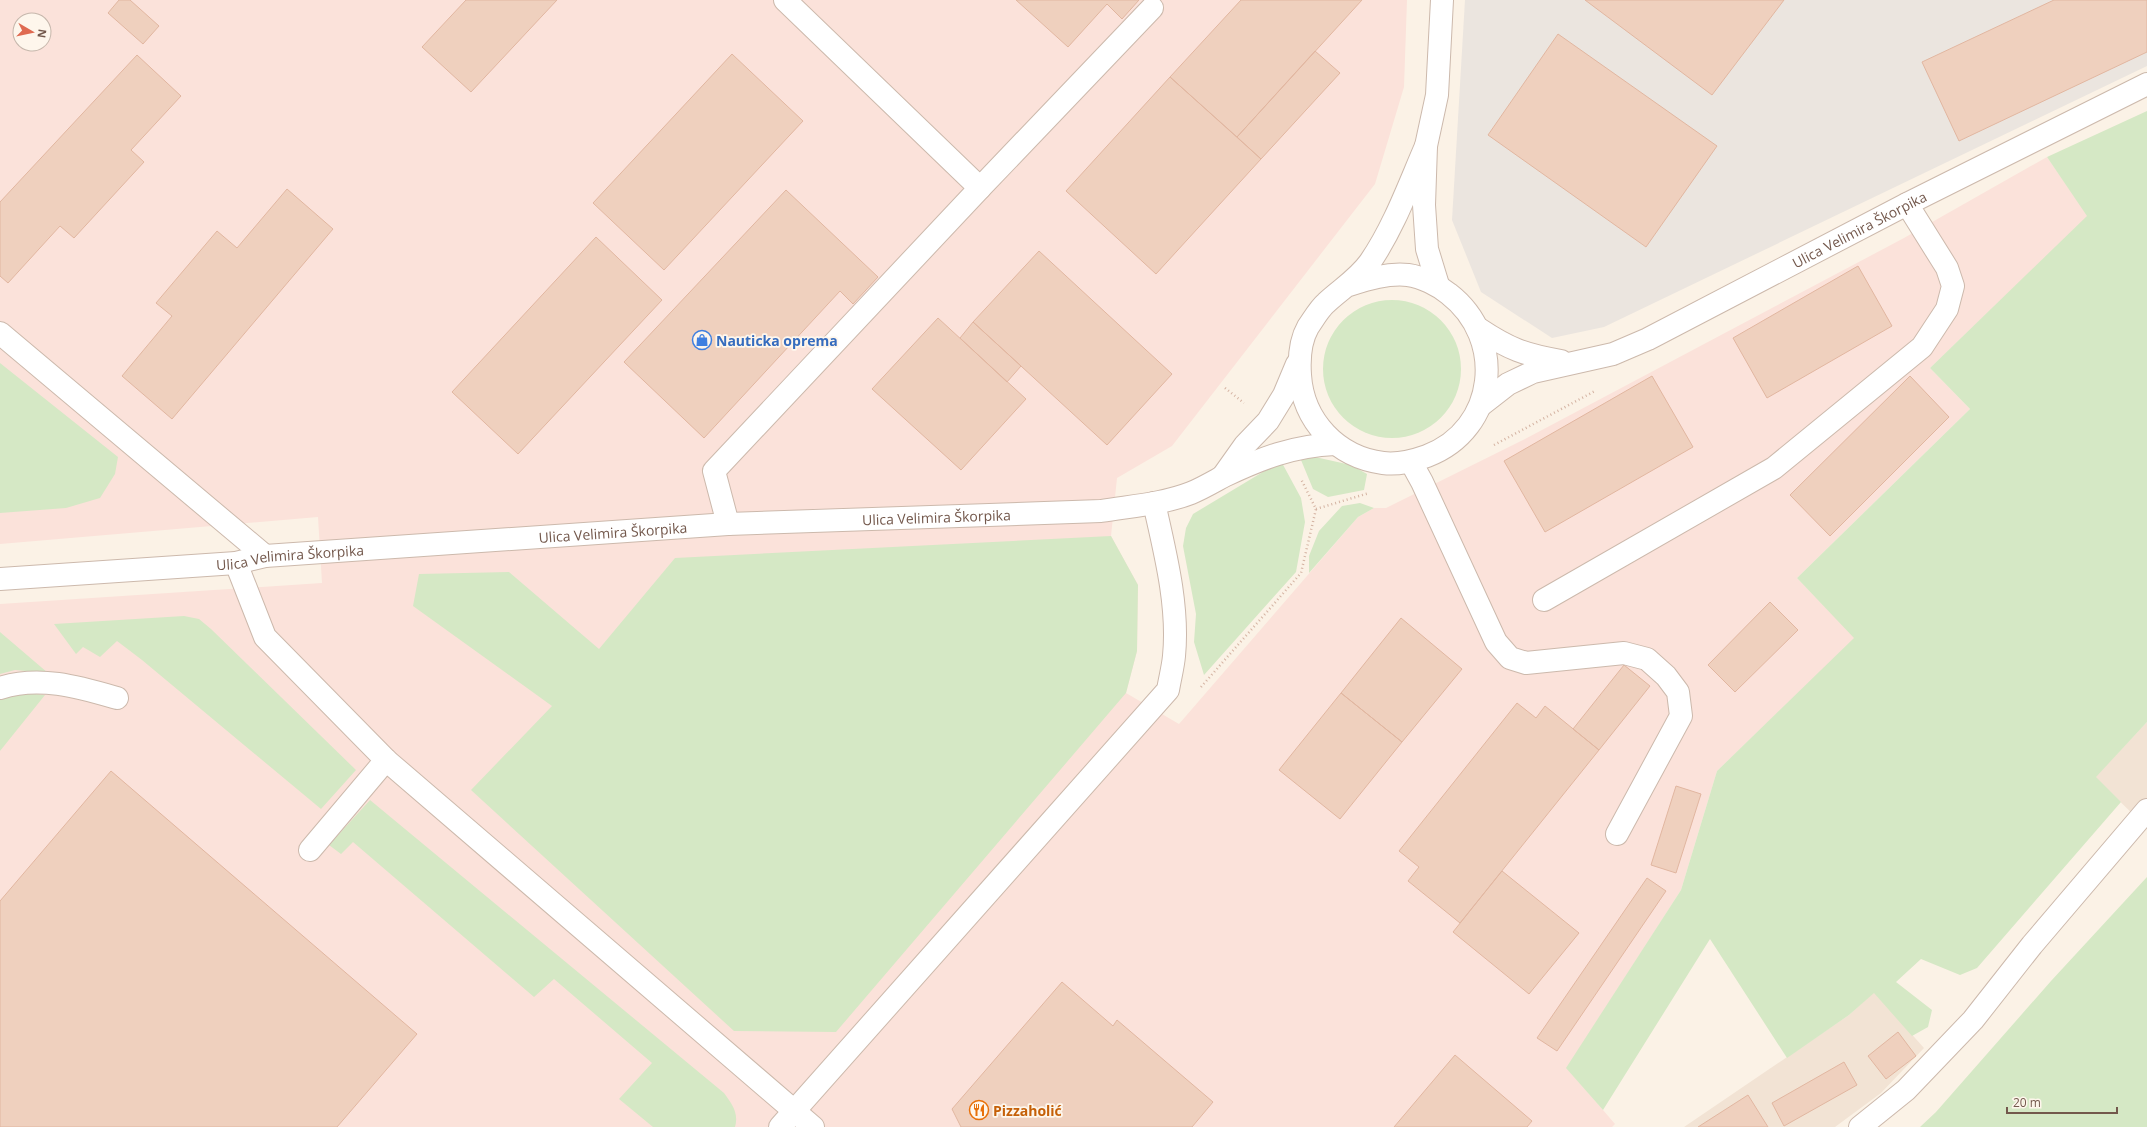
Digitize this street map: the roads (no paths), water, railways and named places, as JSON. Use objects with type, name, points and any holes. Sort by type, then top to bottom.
[{"type":"street","points":[[785,0],[980,188]]},
{"type":"street","points":[[1438,285],[1427,249],[1424,205],[1426,146],[1437,95],[1442,0]]},
{"type":"street","points":[[728,524],[714,471],[980,188],[1152,8]]},
{"type":"street","name":"Ulica Velimira Škorpika","points":[[1568,362],[1592,360],[1613,354],[1648,339],[1907,204],[2147,84]]},
{"type":"street","points":[[1349,285],[1378,275],[1409,275],[1438,285],[1462,304],[1479,329],[1486,354],[1487,380],[1480,405],[1464,432],[1440,451],[1411,462],[1384,463],[1359,458],[1335,444],[1313,421],[1301,391],[1299,359],[1307,329],[1324,304],[1349,285],[1369,263],[1384,238],[1426,146]]},
{"type":"street","points":[[1544,600],[1774,468],[1922,347],[1947,309],[1953,286],[1947,268],[1907,204]]},
{"type":"street","points":[[1479,329],[1502,344],[1529,356],[1568,362]]},
{"type":"street","points":[[0,333],[265,556]]},
{"type":"street","name":"Ulica Velimira Škorpika","points":[[1222,477],[1246,445],[1268,421],[1284,395],[1299,359]]},
{"type":"street","points":[[1480,405],[1508,384],[1533,372],[1568,362]]},
{"type":"street","name":"Ulica Velimira Škorpika","points":[[0,579],[236,563],[265,556],[728,524],[1101,511],[1154,503],[1191,493],[1259,460],[1286,450],[1314,445],[1335,444]]},
{"type":"street","points":[[1411,462],[1422,482],[1496,642],[1510,658],[1526,664],[1624,653],[1647,659],[1666,676],[1678,692],[1681,716],[1617,834]]},
{"type":"street","points":[[780,1127],[1168,690],[1174,655],[1174,610],[1163,542],[1154,503]]},
{"type":"street","points":[[236,563],[265,637],[386,760],[813,1127]]},
{"type":"street","points":[[0,688],[14,684],[49,683],[82,688],[117,698]]},
{"type":"street","points":[[310,850],[386,760]]},
{"type":"street","points":[[1860,1127],[1906,1090],[1973,1020],[2032,944],[2147,810]]},
{"type":"place","name":"Nauticka oprema","points":[[702,340]]},
{"type":"place","name":"Pizzaholić","points":[[979,1110]]}]
